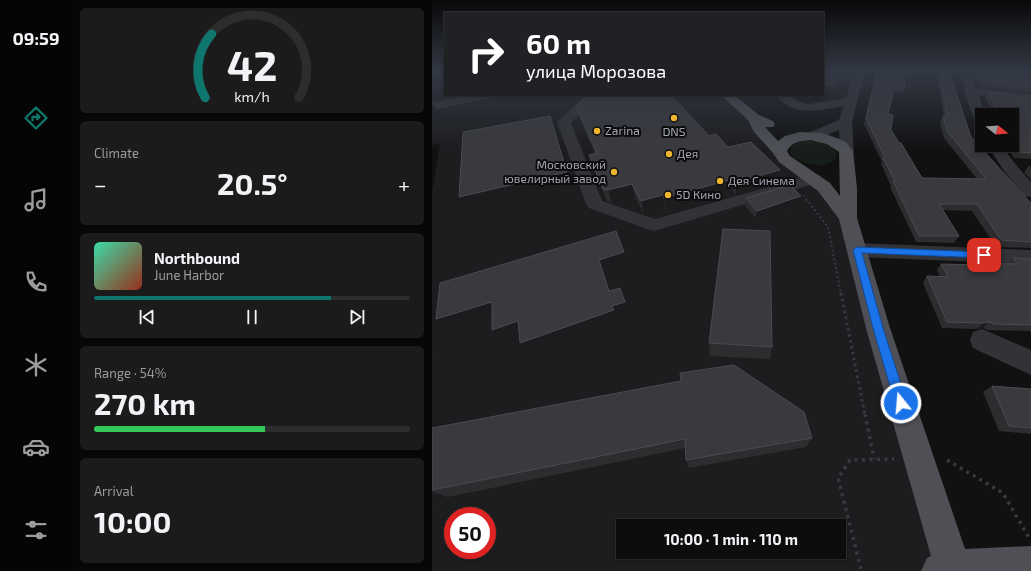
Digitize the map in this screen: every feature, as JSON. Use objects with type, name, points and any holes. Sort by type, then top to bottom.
[{"type":"main road","points":[[730,98],[754,118],[778,129],[835,142],[845,149],[850,201],[848,218]]},
{"type":"main road","points":[[754,118],[759,129],[780,151],[784,159],[796,166],[822,173],[836,168],[846,157]]},
{"type":"main road","points":[[780,151],[780,147],[787,141],[810,136]]},
{"type":"main road","points":[[822,173],[828,191],[848,218],[878,328],[949,570],[1031,565]]},
{"type":"street","points":[[432,106],[476,98]]},
{"type":"street","points":[[590,98],[564,122],[596,204],[654,225],[795,184],[822,173]]},
{"type":"street","points":[[786,98],[796,105],[808,108],[851,101]]},
{"type":"street","points":[[846,157],[845,122],[852,98]]},
{"type":"street","points":[[972,98],[976,108]]},
{"type":"street","points":[[810,136],[845,122]]},
{"type":"street","points":[[999,152],[1010,168],[1031,192]]},
{"type":"street","points":[[1010,168],[1031,169]]},
{"type":"street","points":[[857,250],[1031,257]]},
{"type":"street","points":[[982,340],[1031,363]]},
{"type":"path","points":[[795,184],[828,227],[874,460]]},
{"type":"path","points":[[861,569],[838,478],[850,460],[900,459]]},
{"type":"path","points":[[946,460],[1003,493],[1030,541]]},
{"type":"shaded area","points":[[432,98],[730,98],[837,205],[940,571],[432,571],[432,193],[440,144],[432,145]]},
{"type":"shaded area","points":[[800,141],[821,141],[830,145],[836,151],[837,155],[828,164],[814,165],[800,161],[790,153],[791,146]]},
{"type":"building","name":"Дея","points":[[584,98],[673,98],[709,136],[716,134],[728,147],[751,142],[780,170],[736,182],[733,179],[664,198],[663,195],[641,201],[632,184],[608,190],[603,189],[589,155],[597,153],[576,106]]},
{"type":"building","points":[[871,98],[892,98],[888,114],[893,115],[891,130],[899,143],[901,143],[922,178],[986,179],[947,131],[943,116],[947,116],[944,98],[958,98],[971,137],[975,141],[975,152],[985,152],[1031,203],[1031,242],[1001,240],[977,204],[939,204],[959,236],[919,236],[893,181],[895,181],[883,158],[885,158],[866,118]]},
{"type":"building","points":[[991,98],[1031,98],[1031,153],[1018,152],[1019,108],[996,108]]},
{"type":"building","points":[[550,116],[567,172],[459,197],[463,132]]},
{"type":"building","points":[[790,185],[801,196],[757,211],[746,198]]},
{"type":"building","points":[[723,229],[770,231],[772,347],[709,343]]},
{"type":"building","points":[[616,231],[624,252],[599,260],[609,291],[620,288],[625,302],[612,306],[614,310],[520,343],[518,321],[492,330],[492,302],[436,319],[440,283]]},
{"type":"building","points":[[1013,258],[1031,259],[1031,325],[994,324],[989,322],[947,322],[927,276],[948,277],[941,264],[1017,264]]},
{"type":"building","points":[[734,365],[804,412],[812,438],[686,460],[685,439],[432,490],[432,428],[681,381],[680,373]]},
{"type":"building","points":[[992,386],[1031,389],[1031,428],[1009,426]]},
{"type":"place","name":"DNS","points":[[674,118]]},
{"type":"place","name":"Zarina","points":[[597,131]]},
{"type":"place","name":"Дея","points":[[669,154]]},
{"type":"place","name":"Московский ювелирный завод","points":[[614,172]]},
{"type":"place","name":"Дея Синема","points":[[720,181]]},
{"type":"place","name":"5D Кино","points":[[668,195]]},
{"type":"route","points":[[901,403],[878,328],[857,250],[984,255]]}]
